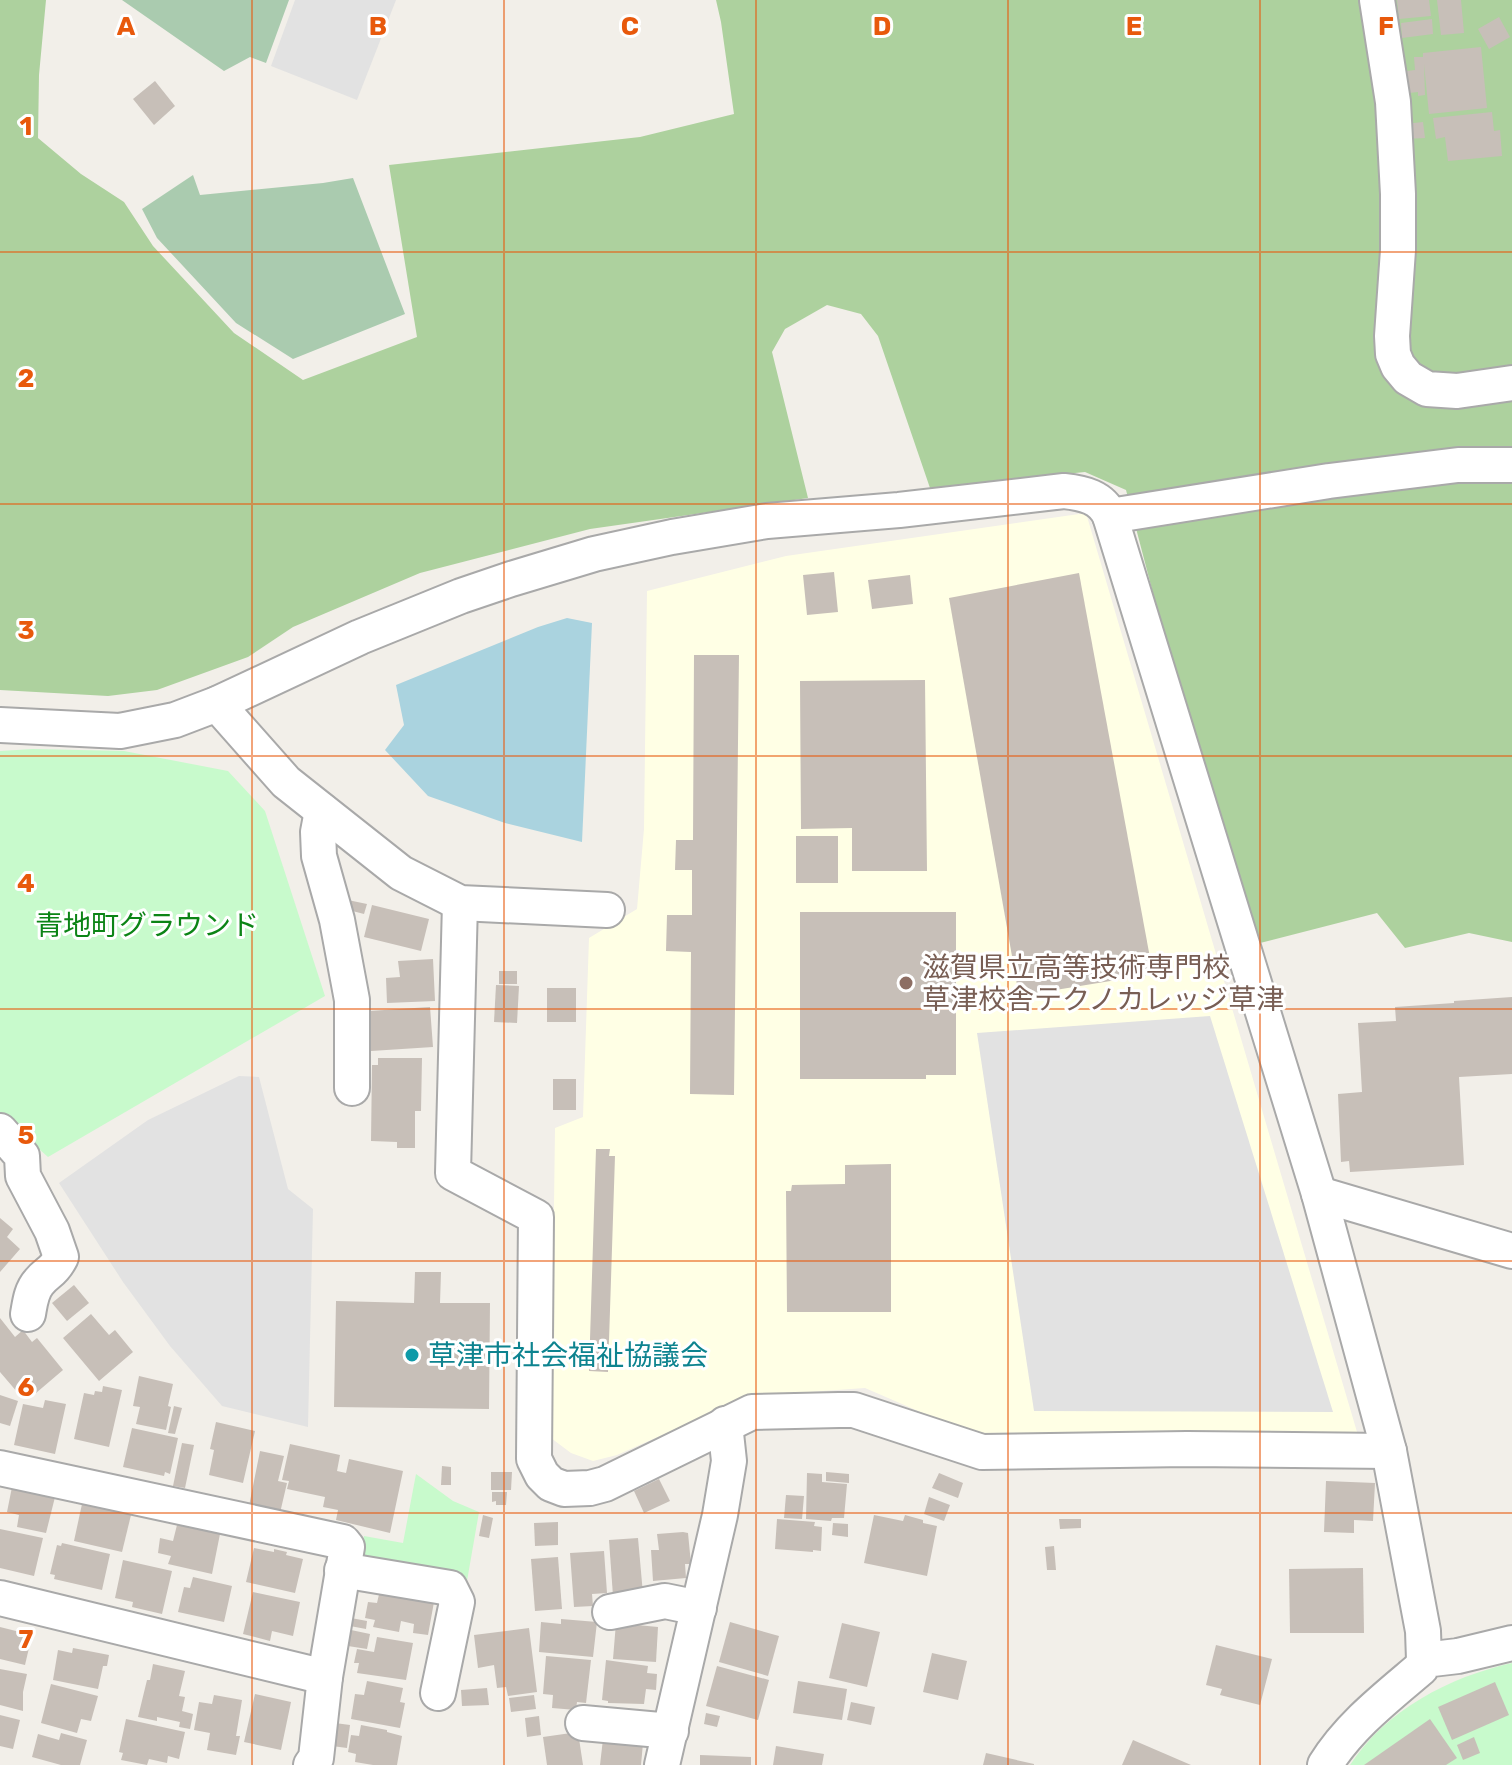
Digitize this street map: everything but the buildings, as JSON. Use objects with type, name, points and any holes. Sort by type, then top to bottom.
[{"type":"street","points":[[1377,0],[1393,102],[1398,194],[1393,354],[1408,378],[1427,389],[1457,391],[1512,383]]},
{"type":"street","points":[[1110,516],[1329,481],[1458,465],[1512,465]]},
{"type":"street","points":[[0,725],[120,731],[175,720],[217,704],[360,637],[461,596],[594,554],[672,537],[767,521],[1064,491],[1080,492],[1094,498],[1110,516],[1319,1194],[1389,1451],[1423,1631],[1424,1660],[1421,1668],[1347,1735],[1325,1765]]},
{"type":"street","points":[[217,704],[286,782],[401,873],[460,903],[607,910]]},
{"type":"street","points":[[322,811],[318,832],[319,856],[337,920],[352,1000],[352,1088]]},
{"type":"street","points":[[460,903],[453,1173],[536,1217],[534,1459],[551,1484],[564,1489],[605,1484],[752,1412],[854,1410],[982,1452],[1187,1449],[1389,1451]]},
{"type":"street","points":[[11,1144],[61,1257],[56,1269],[39,1281],[31,1295],[28,1314]]},
{"type":"street","points":[[1319,1194],[1512,1251]]},
{"type":"street","points":[[662,1765],[720,1515],[729,1461],[725,1424]]},
{"type":"street","points":[[0,1468],[343,1542],[347,1547],[325,1677],[316,1758],[311,1765]]},
{"type":"street","points":[[342,1570],[450,1588],[457,1602],[438,1693]]},
{"type":"street","points":[[0,1598],[325,1677]]},
{"type":"street","points":[[610,1612],[665,1601],[699,1608]]},
{"type":"street","points":[[1424,1660],[1458,1656],[1512,1643]]},
{"type":"street","points":[[583,1723],[671,1731]]},
{"type":"shaded area","points":[[122,0],[289,0],[266,63],[250,57],[224,71]]},
{"type":"shaded area","points":[[295,0],[396,0],[357,100],[271,66]]},
{"type":"shaded area","points":[[193,175],[200,195],[353,178],[405,314],[293,359],[236,323],[157,238],[142,209]]},
{"type":"shaded area","name":"滋賀県立高等技術専門校 草津校舎テクノカレッジ草津","points":[[1086,513],[1357,1432],[969,1433],[865,1388],[750,1396],[617,1455],[593,1461],[571,1453],[551,1438],[555,1128],[583,1117],[589,938],[637,909],[644,829],[647,591],[786,556]]},
{"type":"shaded area","points":[[1210,1016],[1333,1412],[1034,1411],[977,1033]]},
{"type":"shaded area","points":[[239,1076],[259,1077],[288,1189],[313,1209],[308,1427],[222,1406],[170,1346],[123,1282],[59,1183],[148,1120]]},
{"type":"green space","points":[[0,0],[46,0],[39,75],[38,138],[81,174],[124,202],[153,246],[234,333],[303,380],[417,337],[389,165],[640,137],[734,114],[716,0],[1512,0],[1512,942],[1469,933],[1405,948],[1377,913],[1260,943],[1249,921],[1203,757],[1166,643],[1126,490],[1085,472],[930,488],[878,336],[861,314],[827,305],[785,329],[772,352],[808,498],[590,529],[420,573],[293,627],[248,657],[157,690],[108,696],[0,690]]},
{"type":"green space","name":"青地町グラウンド","points":[[0,751],[124,751],[228,771],[265,811],[325,996],[48,1157],[0,1114]]},
{"type":"green space","points":[[416,1474],[453,1501],[479,1512],[467,1581],[360,1560],[364,1536],[403,1543]]},
{"type":"green space","points":[[1512,1663],[1512,1765],[1350,1765],[1365,1745],[1400,1712],[1465,1677]]},
{"type":"water","points":[[567,618],[592,623],[582,842],[505,823],[428,796],[385,750],[404,725],[396,685]]},
{"type":"place","name":"滋賀県立高等技術専門校 草津校舎テクノカレッジ草津","points":[[906,983]]},
{"type":"place","name":"草津市社会福祉協議会","points":[[412,1355]]}]
